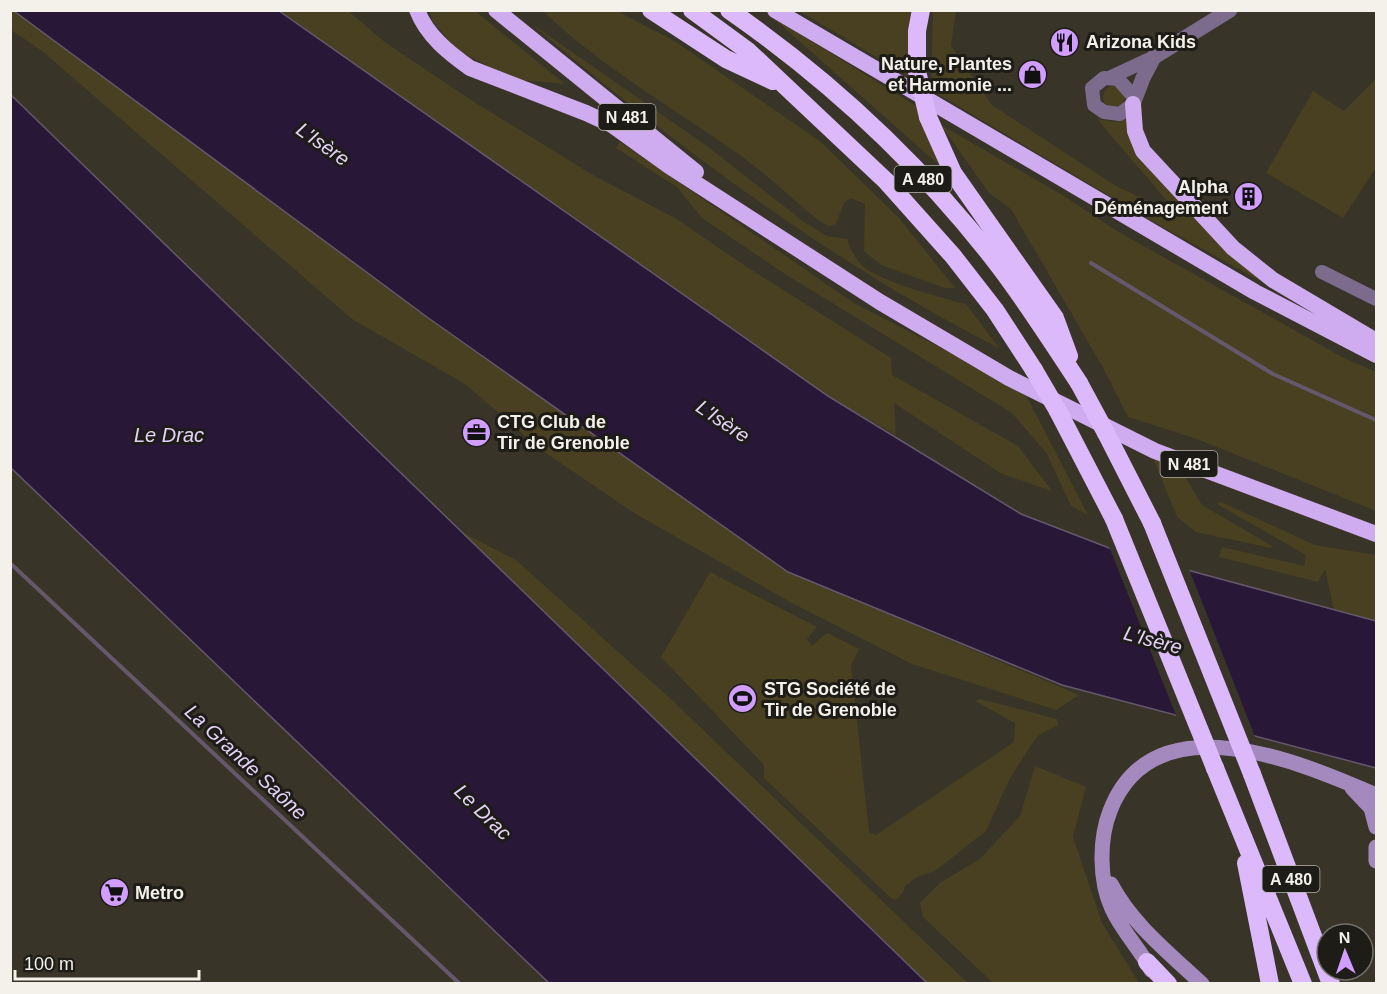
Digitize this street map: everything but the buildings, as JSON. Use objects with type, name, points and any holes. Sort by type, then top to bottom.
[{"type":"highway","points":[[417,10],[430,34],[470,68],[612,125],[669,166],[759,223]]},
{"type":"highway","name":"N 481","points":[[496,10],[759,223],[880,302],[1019,384],[1155,451],[1377,534]]},
{"type":"highway","points":[[651,10],[726,59],[785,87]]},
{"type":"highway","name":"A 480","points":[[692,10],[748,51],[833,129],[917,215],[995,310],[1034,370],[1114,519],[1303,984]]},
{"type":"highway","name":"A 480","points":[[729,10],[835,92],[901,154],[1000,268],[1079,383],[1152,523],[1252,774],[1331,984]]},
{"type":"highway","points":[[775,10],[1255,292],[1377,355]]},
{"type":"highway","points":[[921,10],[917,31],[917,71],[928,117],[953,173],[1055,318],[1079,383]]},
{"type":"highway","points":[[1134,100],[1135,131],[1143,151],[1233,248],[1273,280],[1377,341]]},
{"type":"highway","points":[[1240,832],[1270,984]]},
{"type":"highway","points":[[1147,962],[1168,984]]},
{"type":"main road","points":[[1158,984],[1147,962],[1112,909],[1105,889],[1104,871],[1104,833],[1112,807],[1125,784],[1147,764],[1172,752],[1209,746],[1229,747],[1340,779],[1377,795]]},
{"type":"main road","points":[[1340,779],[1371,808],[1377,827]]},
{"type":"main road","points":[[1377,847],[1377,861]]},
{"type":"main road","points":[[1104,871],[1124,907],[1202,984]]},
{"type":"street","points":[[1154,57],[1127,111],[1112,114],[1094,105],[1092,88],[1098,81],[1154,57],[1230,10]]},
{"type":"street","points":[[1111,77],[1124,83],[1134,100]]},
{"type":"street","points":[[1322,272],[1377,299]]},
{"type":"shaded area","points":[[10,11],[14,11],[427,317],[788,572],[1079,695],[1056,710],[912,664],[792,603],[634,513],[543,451],[465,384],[352,319],[42,51],[11,30]]},
{"type":"shaded area","points":[[279,11],[348,11],[386,43],[474,102],[593,175],[675,218],[747,267],[891,358],[892,375],[1018,446],[1052,491],[1002,474],[894,403],[896,435],[828,396]]},
{"type":"shaded area","points":[[430,11],[475,11],[565,84],[512,79],[454,48],[432,20]]},
{"type":"shaded area","points":[[543,11],[617,11],[676,42],[821,142],[900,219],[955,288],[945,288],[881,265],[864,251],[865,204],[851,198],[844,203],[836,224],[829,226],[818,220],[754,165],[590,52]]},
{"type":"shaded area","points":[[799,11],[917,11],[912,78]]},
{"type":"shaded area","points":[[933,11],[956,11],[951,46],[992,105],[1116,186],[1180,216],[1097,119],[1115,122],[1128,118],[1139,158],[1264,283],[1152,221],[931,90]]},
{"type":"shaded area","points":[[772,17],[916,106],[948,173]]},
{"type":"shaded area","points":[[529,22],[707,146],[804,222],[827,236],[847,239],[855,256],[868,270],[903,286],[966,304],[999,348],[874,278],[814,239],[640,113]]},
{"type":"shaded area","points":[[1375,80],[1376,168],[1343,218],[1266,173],[1313,91],[1344,111]]},
{"type":"shaded area","points":[[1114,86],[1122,89],[1125,97],[1122,105],[1114,108],[1106,105],[1103,97],[1106,89]]},
{"type":"shaded area","points":[[941,125],[1064,196],[1117,231],[1344,358],[1376,372],[1376,511],[1197,439],[1128,417],[1103,368],[1011,209],[989,193]]},
{"type":"shaded area","points":[[620,142],[854,303],[1024,391],[1088,515],[1071,506],[1047,454],[1012,413],[785,274],[702,218],[677,187],[616,148]]},
{"type":"shaded area","points":[[1152,455],[1182,472],[1202,505],[1272,546],[1271,548],[1196,532],[1177,517]]},
{"type":"shaded area","points":[[1221,502],[1315,545],[1376,555],[1376,621],[1334,610],[1325,569],[1318,582],[1219,557],[1222,547],[1304,566],[1306,555],[1217,504]]},
{"type":"shaded area","points":[[456,529],[516,560],[674,702],[968,983],[927,983]]},
{"type":"shaded area","points":[[710,572],[817,627],[807,639],[812,646],[827,633],[859,649],[851,666],[869,832],[876,835],[1014,742],[1015,723],[975,701],[980,699],[1057,719],[1058,725],[1039,735],[1031,745],[1009,780],[986,831],[935,871],[917,877],[905,886],[903,893],[895,900],[892,899],[764,778],[764,765],[661,657]]},
{"type":"shaded area","points":[[1035,766],[1086,787],[1073,837],[1102,923],[1139,983],[993,983],[923,917],[920,903],[941,882],[980,859],[1020,816]]},
{"type":"water","name":"L'Isère","points":[[14,11],[279,11],[828,396],[1021,514],[1117,551],[1376,621],[1376,768],[1062,685],[788,572],[427,317]]},
{"type":"water","name":"Le Drac","points":[[11,95],[927,983],[549,983],[11,468]]},
{"type":"pier","points":[[1108,544],[1189,569],[1256,739],[1177,718]]},
{"type":"waterway","points":[[1091,263],[1273,374],[1376,420]]},
{"type":"waterway","name":"La Grande Saône","points":[[10,563],[460,984]]},
{"type":"place","name":"Arizona Kids","points":[[1065,42]]},
{"type":"place","name":"Nature, Plantes et Harmonie ...","points":[[1033,74]]},
{"type":"place","name":"Alpha Déménagement","points":[[1249,197]]},
{"type":"place","name":"CTG Club de Tir de Grenoble","points":[[476,432]]},
{"type":"place","name":"STG Société de Tir de Grenoble","points":[[743,699]]},
{"type":"place","name":"Metro","points":[[114,893]]}]
